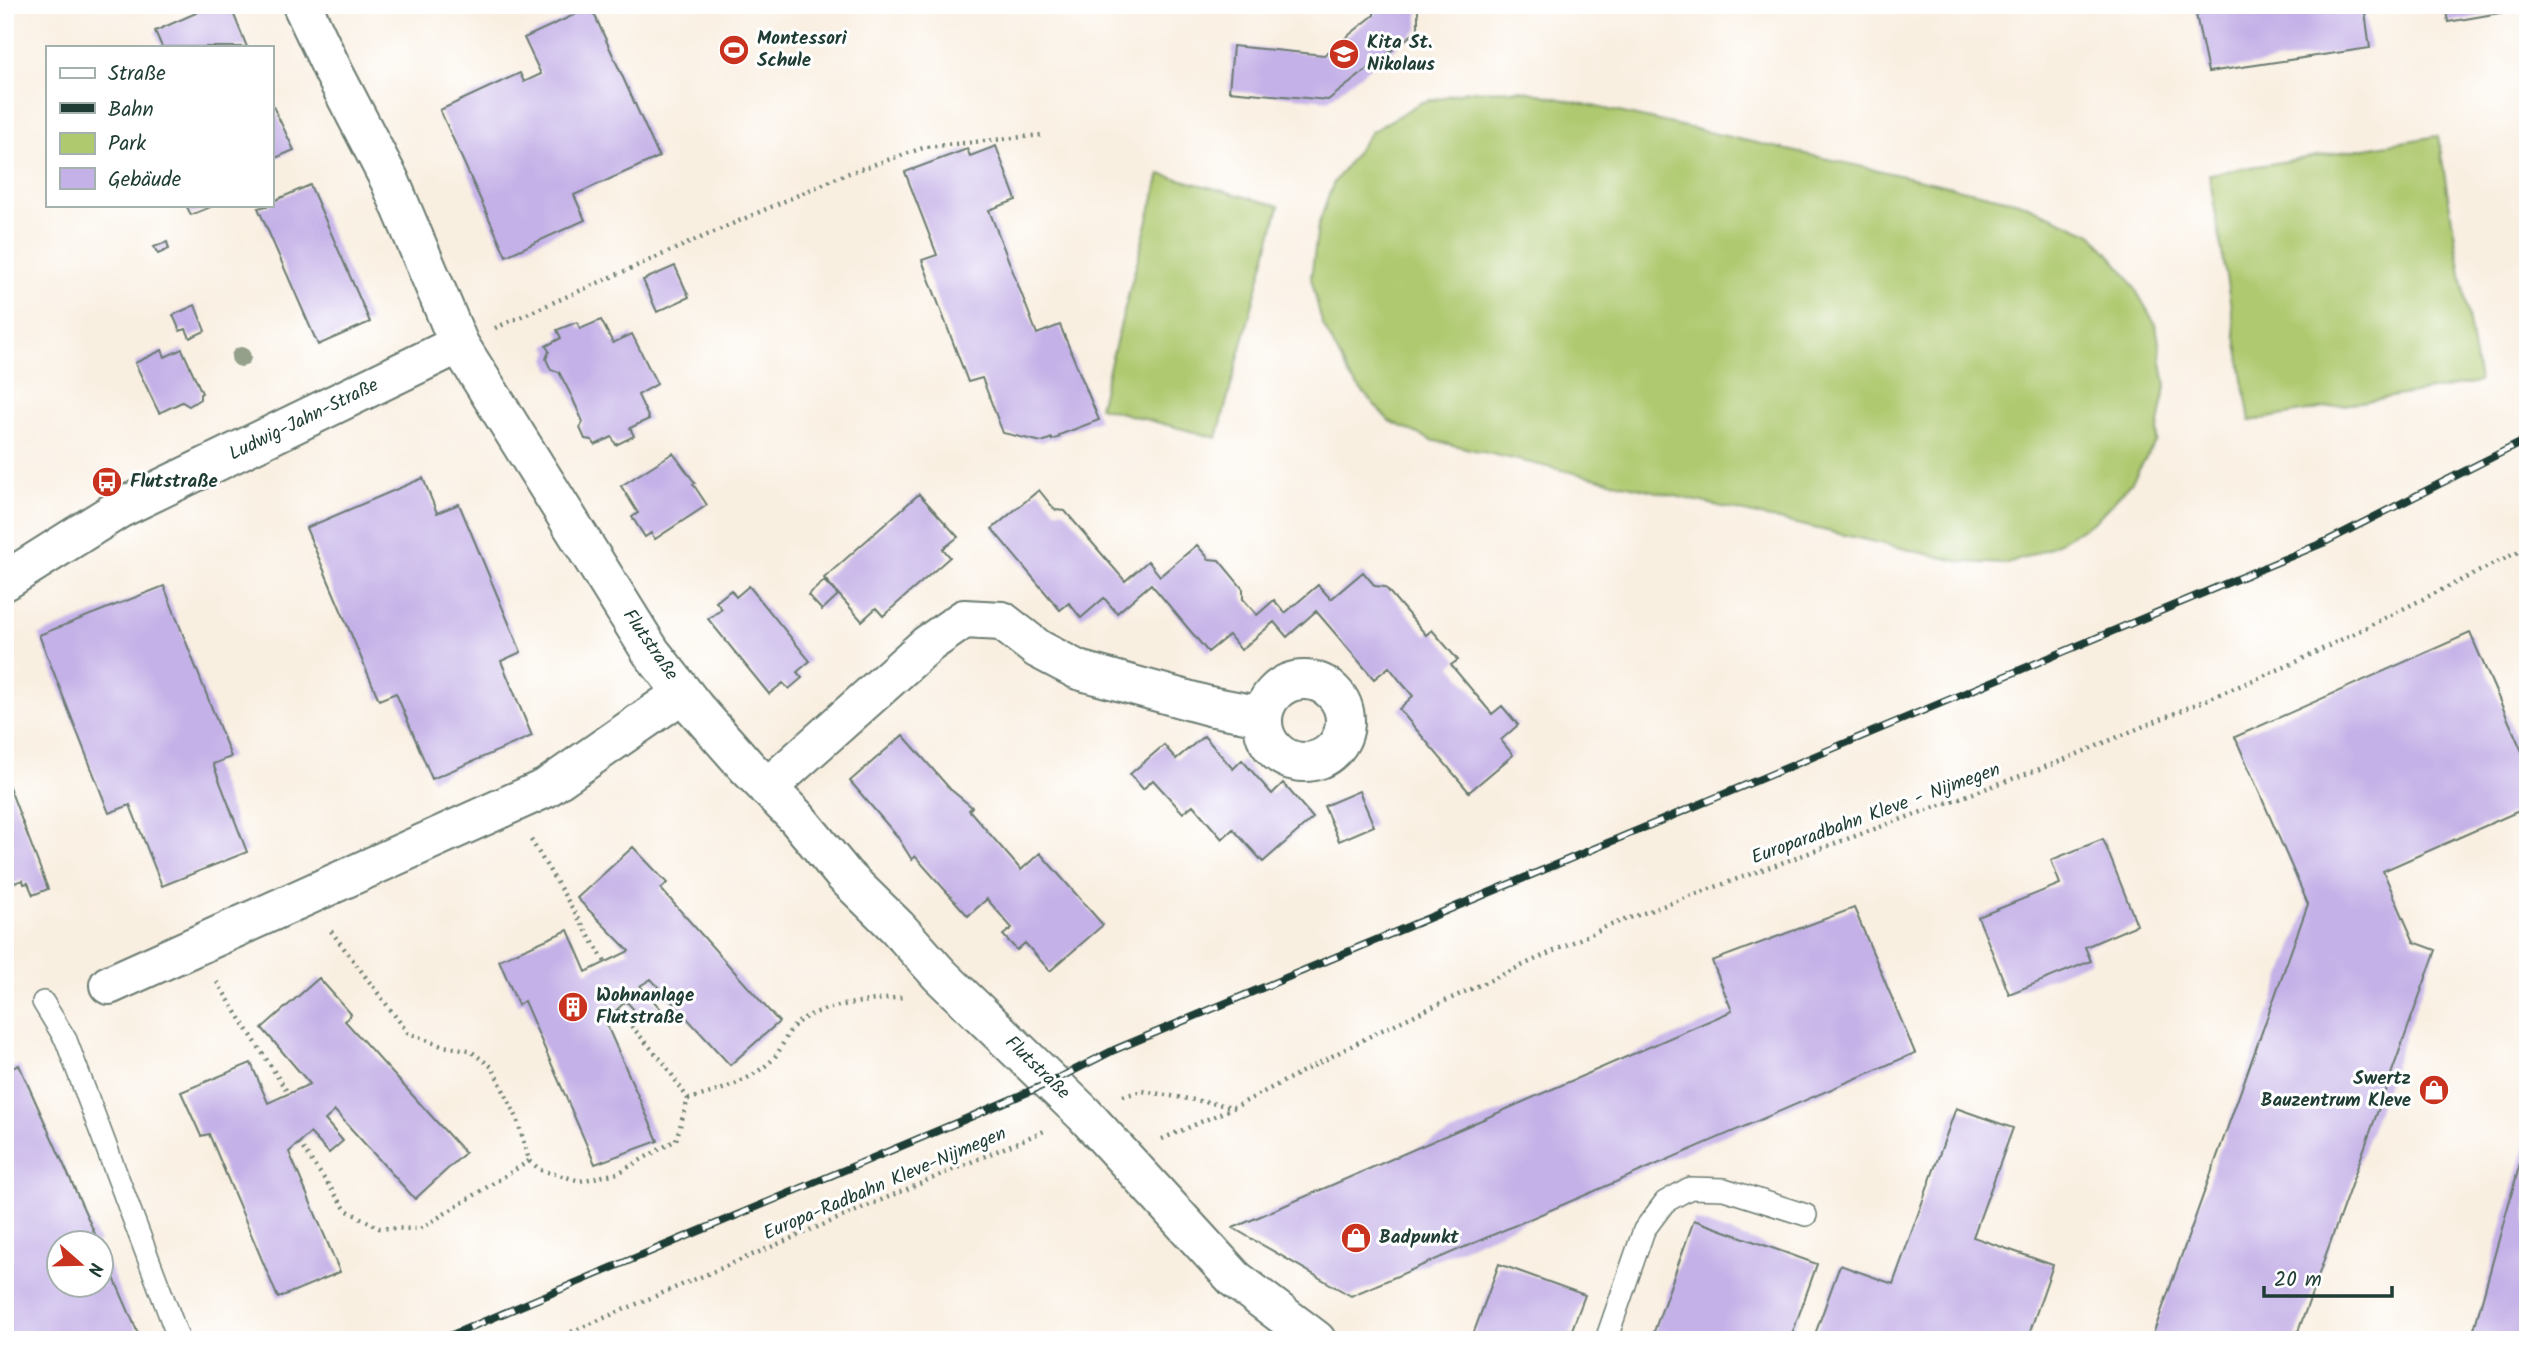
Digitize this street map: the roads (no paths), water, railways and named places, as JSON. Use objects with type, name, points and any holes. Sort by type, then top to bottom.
[{"type":"street","name":"Flutstraße","points":[[302,5],[390,181],[459,344],[652,652],[683,693],[796,817],[844,875],[897,927],[940,975],[1084,1114],[1234,1279],[1316,1340]]},
{"type":"street","name":"Ludwig-Jahn-Straße","points":[[5,581],[119,509],[459,344]]},
{"type":"street","points":[[767,788],[928,644],[964,619],[1002,621],[1038,649],[1078,670],[1209,706],[1262,716]]},
{"type":"street","name":"Flutstraße","points":[[109,985],[546,788],[683,693]]},
{"type":"lane","points":[[43,1002],[66,1040],[179,1340]]},
{"type":"lane","points":[[1606,1340],[1644,1230],[1665,1202],[1690,1188],[1724,1189],[1806,1215]]},
{"type":"railway","points":[[440,1340],[968,1118],[1051,1082],[1114,1050],[2325,542],[2528,439]]},
{"type":"place","name":"Montessori Schule","points":[[734,50]]},
{"type":"place","name":"Kita St. Nikolaus","points":[[1344,54]]},
{"type":"place","name":"Flutstraße","points":[[107,482]]},
{"type":"place","name":"Wohnanlage Flutstraße","points":[[573,1007]]},
{"type":"place","name":"Swertz Bauzentrum Kleve","points":[[2434,1090]]},
{"type":"place","name":"Badpunkt","points":[[1356,1238]]}]
